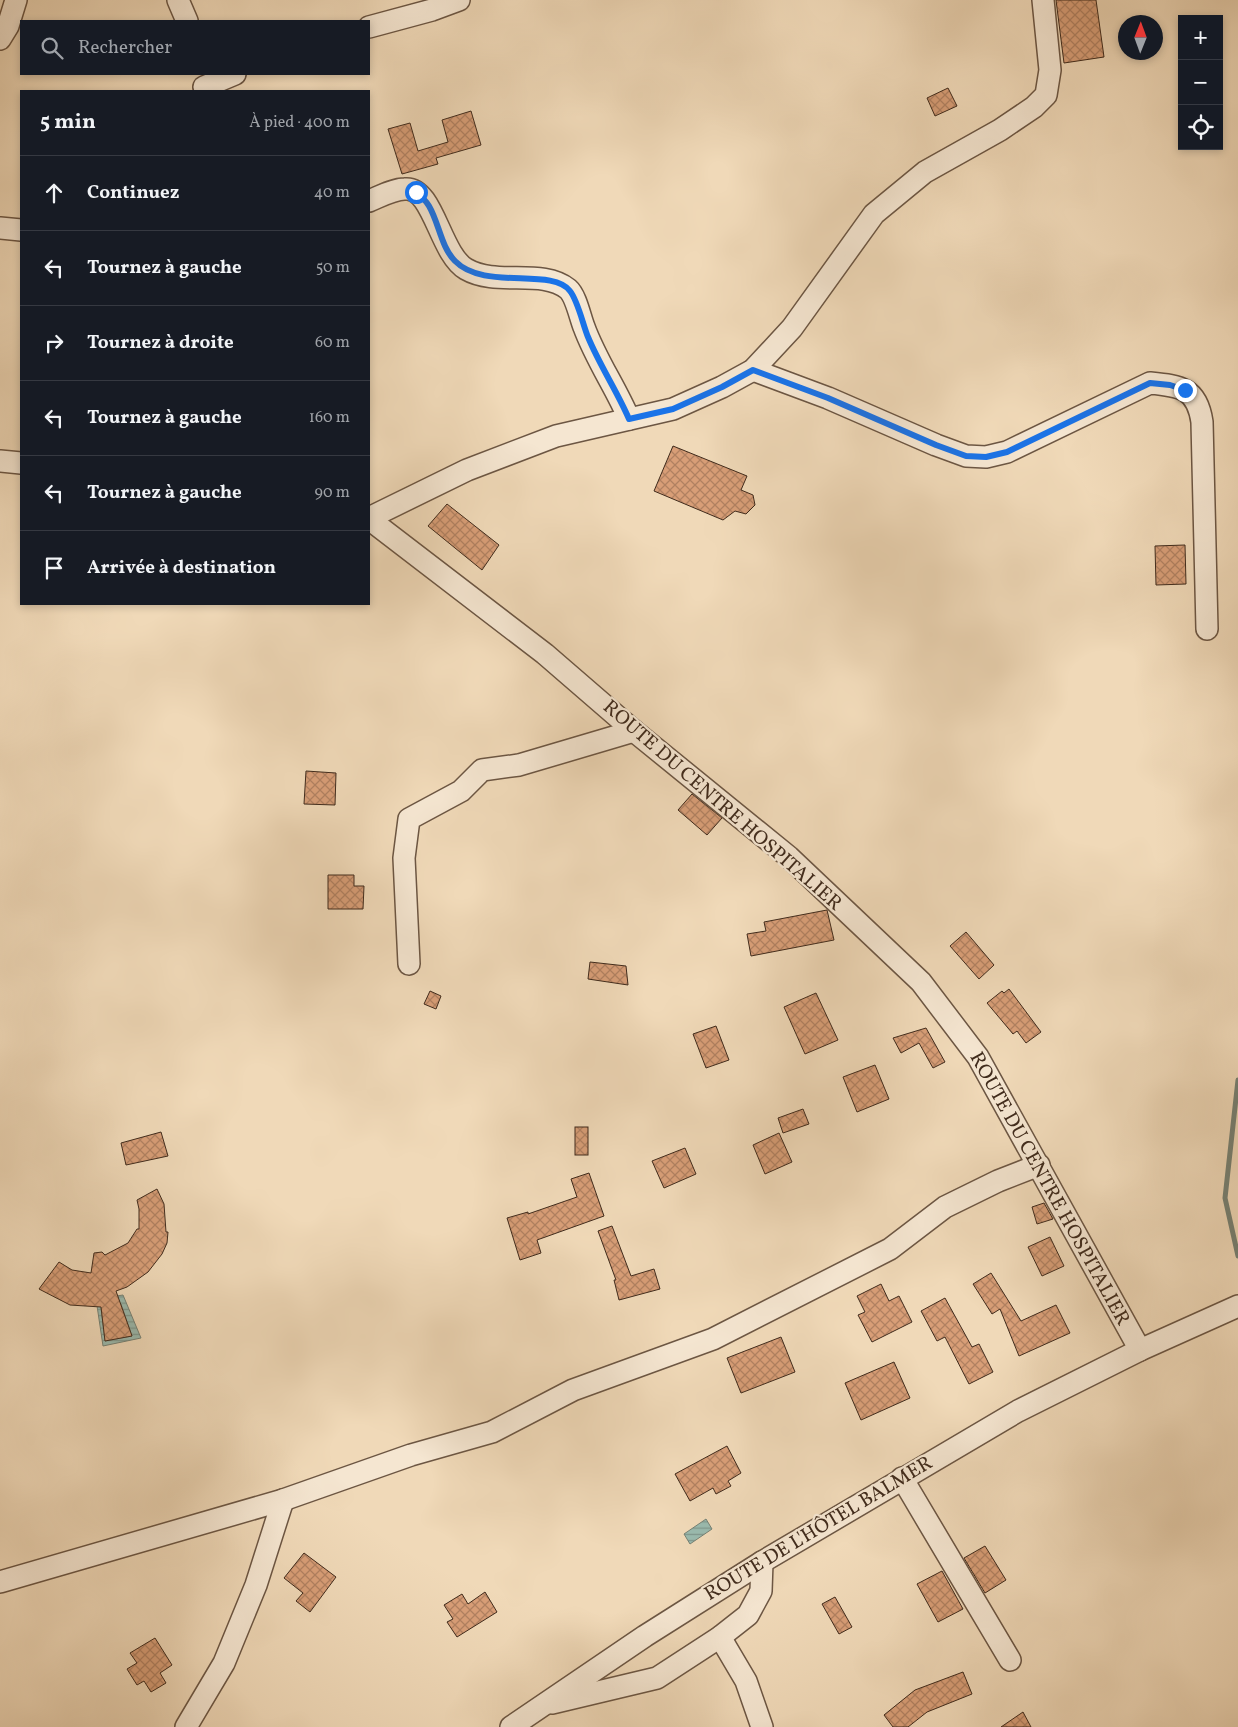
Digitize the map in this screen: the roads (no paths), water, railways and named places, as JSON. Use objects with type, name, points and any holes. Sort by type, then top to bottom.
[{"type":"street","points":[[0,39],[8,26],[16,0]]},
{"type":"street","points":[[178,0],[187,20]]},
{"type":"street","points":[[370,27],[432,10],[459,0]]},
{"type":"street","points":[[370,518],[475,466],[556,436],[673,409],[722,387],[753,370],[792,328],[874,214],[925,172],[1000,130],[1034,107],[1046,95],[1050,70],[1043,0]]},
{"type":"street","points":[[203,84],[232,75]]},
{"type":"street","points":[[370,201],[406,188],[416,192],[429,204],[454,261],[468,270],[498,279],[541,279],[557,282],[570,290],[597,358],[617,391],[629,419]]},
{"type":"street","points":[[0,228],[20,230]]},
{"type":"street","points":[[753,370],[835,400],[936,445],[966,456],[986,457],[1007,452],[1150,383],[1170,385],[1185,390],[1199,404],[1202,422],[1207,629]]},
{"type":"street","points":[[0,461],[20,463]]},
{"type":"street","name":"ROUTE DU CENTRE HOSPITALIER","points":[[370,520],[545,654],[634,731],[789,857],[921,982],[978,1057],[1140,1350]]},
{"type":"street","points":[[409,964],[404,858],[409,819],[461,791],[482,770],[519,765],[634,731]]},
{"type":"street","points":[[0,1582],[283,1500],[411,1455],[492,1432],[573,1390],[713,1339],[890,1249],[945,1207],[998,1181],[1039,1165]]},
{"type":"street","name":"ROUTE DE L'HÔTEL BALMER","points":[[511,1727],[540,1705],[762,1562],[902,1478],[1018,1411],[1140,1350],[1238,1306]]},
{"type":"street","points":[[902,1478],[1010,1660]]},
{"type":"street","points":[[186,1727],[224,1663],[256,1585],[283,1500]]},
{"type":"street","points":[[540,1705],[657,1678],[720,1637],[748,1614],[761,1591],[762,1562]]},
{"type":"street","points":[[720,1637],[746,1681],[762,1727]]},
{"type":"waterway","points":[[1238,1080],[1225,1198],[1238,1256]]}]
